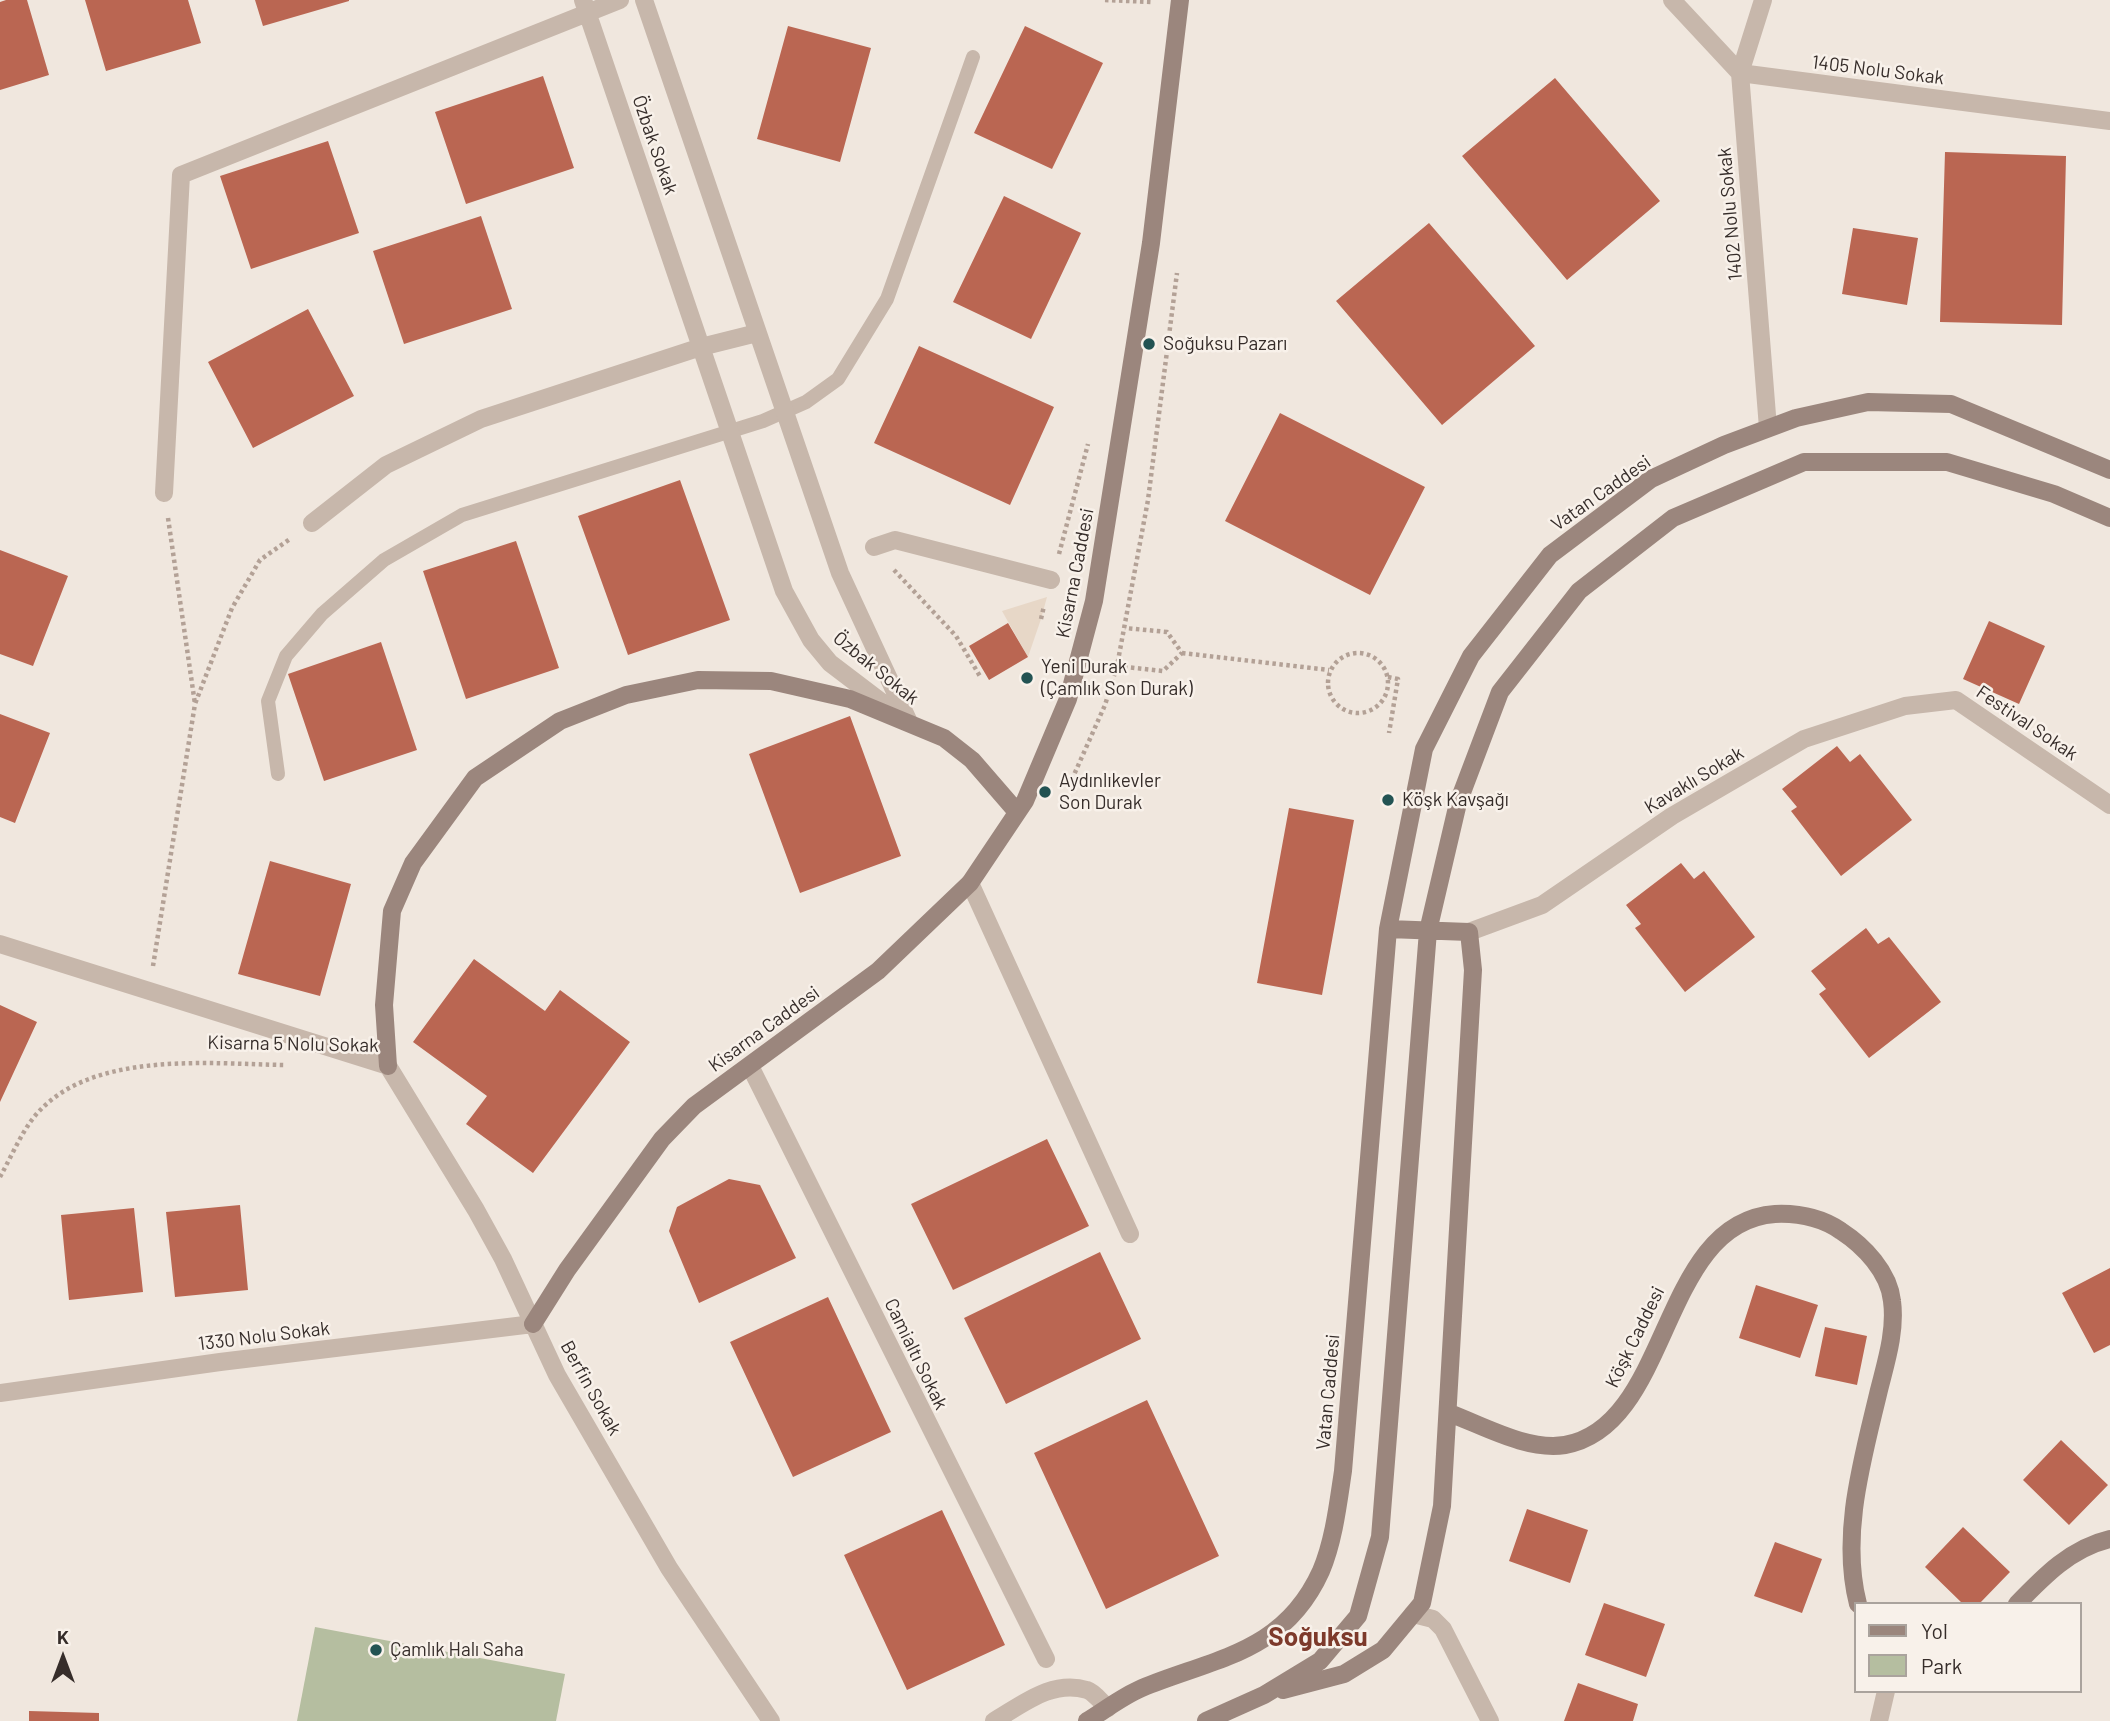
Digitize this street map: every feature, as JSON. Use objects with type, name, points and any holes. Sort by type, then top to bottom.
[{"type":"street","points":[[164,493],[181,175],[586,6],[620,0]]},
{"type":"street","name":"Özbak Sokak","points":[[644,0],[840,573],[910,723]]},
{"type":"street","name":"Kisarna Caddesi","points":[[533,1324],[567,1270],[662,1139],[694,1106],[878,971],[970,883],[1025,801],[1068,699],[1094,601],[1151,243],[1180,0]]},
{"type":"street","points":[[1672,0],[1740,74]]},
{"type":"street","name":"1402 Nolu Sokak","points":[[1763,0],[1740,74],[1768,428]]},
{"type":"street","name":"Özbak Sokak","points":[[586,6],[784,591],[811,640],[830,663],[910,723]]},
{"type":"street","name":"1405 Nolu Sokak","points":[[1740,74],[2110,121]]},
{"type":"street","points":[[312,523],[386,465],[481,419],[701,347],[757,333]]},
{"type":"street","name":"Vatan Caddesi","points":[[1087,1721],[1105,1715],[1140,1688],[1212,1664],[1270,1637],[1298,1608],[1320,1571],[1335,1523],[1343,1471],[1388,929],[1424,748],[1471,656],[1550,555],[1651,479],[1796,418],[1868,402],[1951,404],[2110,470]]},
{"type":"street","points":[[1206,1721],[1264,1695],[1320,1661],[1358,1616],[1380,1537],[1429,931],[1458,803],[1500,692],[1579,591],[1673,518],[1804,462],[1947,462],[2054,494],[2110,518]]},
{"type":"street","points":[[874,547],[895,540],[1051,580]]},
{"type":"street","name":"Kisarna 5 Nolu Sokak","points":[[387,1066],[384,1005],[392,911],[413,863],[475,778],[549,728],[626,695],[698,680],[771,681],[850,699],[944,738],[972,760],[1017,812]]},
{"type":"street","name":"Festival Sokak","points":[[1955,700],[2110,804]]},
{"type":"street","name":"Kavaklı Sokak","points":[[1469,932],[1542,905],[1672,816],[1804,739],[1905,706],[1955,700]]},
{"type":"street","points":[[970,883],[1130,1234]]},
{"type":"street","points":[[1264,1695],[1344,1674],[1383,1650],[1422,1603],[1442,1506],[1473,970],[1469,932],[1388,929]]},
{"type":"street","points":[[0,944],[387,1066]]},
{"type":"street","name":"Berfin Sokak","points":[[387,1066],[476,1210],[557,1375],[670,1568],[771,1721]]},
{"type":"street","name":"Camialtı Sokak","points":[[750,1066],[1046,1659]]},
{"type":"street","name":"Köşk Caddesi","points":[[1449,1413],[1537,1446],[1566,1445],[1597,1431],[1622,1409],[1650,1363],[1683,1285],[1729,1230],[1757,1216],[1794,1213],[1831,1224],[1859,1244],[1883,1274],[1892,1300],[1891,1337],[1864,1454],[1852,1534],[1852,1580],[1858,1602]]},
{"type":"street","name":"1330 Nolu Sokak","points":[[0,1392],[533,1324]]},
{"type":"street","points":[[2019,1602],[2053,1567],[2091,1543],[2110,1539]]},
{"type":"street","points":[[1413,1614],[1433,1619],[1443,1629],[1490,1721]]},
{"type":"street","points":[[994,1721],[1045,1691],[1062,1688],[1088,1690],[1105,1715]]},
{"type":"street","points":[[1879,1721],[1886,1693]]},
{"type":"lane","points":[[278,774],[268,701],[286,656],[322,614],[384,560],[462,515],[730,432],[806,402],[838,379],[887,299],[972,57]]},
{"type":"path","points":[[1105,0],[1157,1],[1155,13]]},
{"type":"path","points":[[1069,786],[1105,705],[1117,666],[1148,500],[1179,264]]},
{"type":"path","points":[[1041,619],[1075,502],[1089,438]]},
{"type":"path","points":[[164,493],[195,704]]},
{"type":"path","points":[[149,991],[195,704],[232,608],[260,560],[312,523]]},
{"type":"path","points":[[1125,628],[1167,632],[1182,653],[1329,670]]},
{"type":"path","points":[[1361,652],[1378,660],[1388,677],[1385,697],[1370,711],[1349,712],[1340,707],[1328,691],[1329,670],[1342,656],[1361,652]]},
{"type":"path","points":[[1117,666],[1163,671],[1182,653]]},
{"type":"path","points":[[1388,677],[1398,679],[1389,733]]},
{"type":"path","name":"Kisarna 5 Nolu Sokak","points":[[0,1177],[32,1119],[63,1092],[113,1069],[185,1063],[293,1065]]},
{"type":"green space","name":"Çamlık Halı Saha","points":[[315,1627],[565,1674],[556,1721],[297,1721]]},
{"type":"shaded area","points":[[1047,597],[1041,619],[1028,657],[1002,611]]},
{"type":"building","points":[[27,0],[49,75],[0,90],[0,2]]},
{"type":"building","points":[[85,0],[188,0],[201,43],[106,71]]},
{"type":"building","points":[[255,0],[349,0],[349,1],[263,26]]},
{"type":"building","points":[[788,26],[871,48],[840,162],[757,139]]},
{"type":"building","points":[[1025,26],[1103,63],[1052,169],[974,133]]},
{"type":"building","points":[[543,76],[574,168],[466,204],[435,112]]},
{"type":"building","points":[[1555,78],[1660,201],[1567,280],[1462,156]]},
{"type":"building","points":[[328,141],[359,233],[251,269],[220,176]]},
{"type":"building","points":[[1945,152],[2066,156],[2062,325],[1940,322]]},
{"type":"building","points":[[1004,196],[1081,233],[1031,339],[953,302]]},
{"type":"building","points":[[481,216],[512,309],[404,344],[373,251]]},
{"type":"building","points":[[1429,223],[1535,346],[1442,425],[1336,301]]},
{"type":"building","points":[[1853,228],[1918,238],[1907,305],[1842,294]]},
{"type":"building","points":[[308,309],[354,396],[253,448],[208,362]]},
{"type":"building","points":[[919,346],[1054,407],[1010,505],[874,443]]},
{"type":"building","points":[[1280,413],[1425,487],[1370,595],[1225,521]]},
{"type":"building","points":[[680,480],[730,620],[628,655],[578,516]]},
{"type":"building","points":[[516,541],[559,668],[466,699],[423,571]]},
{"type":"building","points":[[0,550],[68,576],[33,666],[0,654]]},
{"type":"building","points":[[1989,621],[2045,646],[2019,704],[1963,679]]},
{"type":"building","points":[[1008,623],[1028,657],[989,680],[969,646]]},
{"type":"building","points":[[381,642],[417,750],[324,781],[288,674]]},
{"type":"building","points":[[0,714],[50,733],[15,823],[0,817]]},
{"type":"building","points":[[850,716],[901,856],[800,893],[749,754]]},
{"type":"building","points":[[1837,746],[1850,762],[1860,754],[1912,820],[1841,876],[1791,811],[1797,807],[1782,789]]},
{"type":"building","points":[[1289,808],[1354,820],[1322,995],[1257,983]]},
{"type":"building","points":[[270,861],[351,884],[320,996],[238,974]]},
{"type":"building","points":[[1681,863],[1694,879],[1704,871],[1755,937],[1685,992],[1635,928],[1641,924],[1626,905]]},
{"type":"building","points":[[1866,928],[1878,944],[1889,937],[1941,1002],[1869,1058],[1819,994],[1826,989],[1811,971]]},
{"type":"building","points":[[474,959],[545,1011],[560,990],[630,1042],[533,1173],[466,1124],[487,1096],[413,1042]]},
{"type":"building","points":[[0,1005],[37,1022],[0,1102]]},
{"type":"building","points":[[1047,1139],[1089,1226],[953,1290],[911,1204]]},
{"type":"building","points":[[729,1179],[760,1185],[796,1258],[699,1303],[669,1231],[677,1207]]},
{"type":"building","points":[[240,1205],[248,1290],[175,1297],[166,1212]]},
{"type":"building","points":[[134,1208],[143,1292],[69,1300],[61,1215]]},
{"type":"building","points":[[1100,1252],[1141,1339],[1006,1404],[964,1318]]},
{"type":"building","points":[[2110,1268],[2110,1345],[2094,1353],[2062,1293]]},
{"type":"building","points":[[1756,1285],[1818,1305],[1800,1358],[1739,1338]]},
{"type":"building","points":[[828,1297],[891,1432],[793,1477],[730,1342]]},
{"type":"building","points":[[1825,1327],[1867,1336],[1857,1385],[1815,1376]]},
{"type":"building","points":[[1147,1400],[1219,1556],[1106,1609],[1034,1453]]},
{"type":"building","points":[[2061,1440],[2108,1485],[2069,1525],[2023,1480]]},
{"type":"building","points":[[1527,1509],[1588,1530],[1570,1583],[1509,1561]]},
{"type":"building","points":[[942,1510],[1005,1645],[907,1690],[844,1555]]},
{"type":"building","points":[[1963,1527],[2010,1572],[1981,1602],[1961,1602],[1925,1567]]},
{"type":"building","points":[[1775,1542],[1822,1559],[1802,1613],[1754,1596]]},
{"type":"building","points":[[1604,1603],[1665,1624],[1646,1677],[1585,1655]]},
{"type":"building","points":[[1578,1683],[1638,1704],[1633,1721],[1564,1721]]},
{"type":"building","points":[[29,1711],[99,1713],[99,1721],[29,1721]]},
{"type":"place","name":"Soğuksu Pazarı","points":[[1149,344]]},
{"type":"place","name":"Yeni Durak (Çamlık Son Durak)","points":[[1027,678]]},
{"type":"place","name":"Aydınlıkevler Son Durak","points":[[1045,792]]},
{"type":"place","name":"Köşk Kavşağı","points":[[1388,800]]},
{"type":"place","name":"Çamlık Halı Saha","points":[[376,1650]]},
{"type":"district","name":"Soğuksu","points":[[1318,1637]]}]
